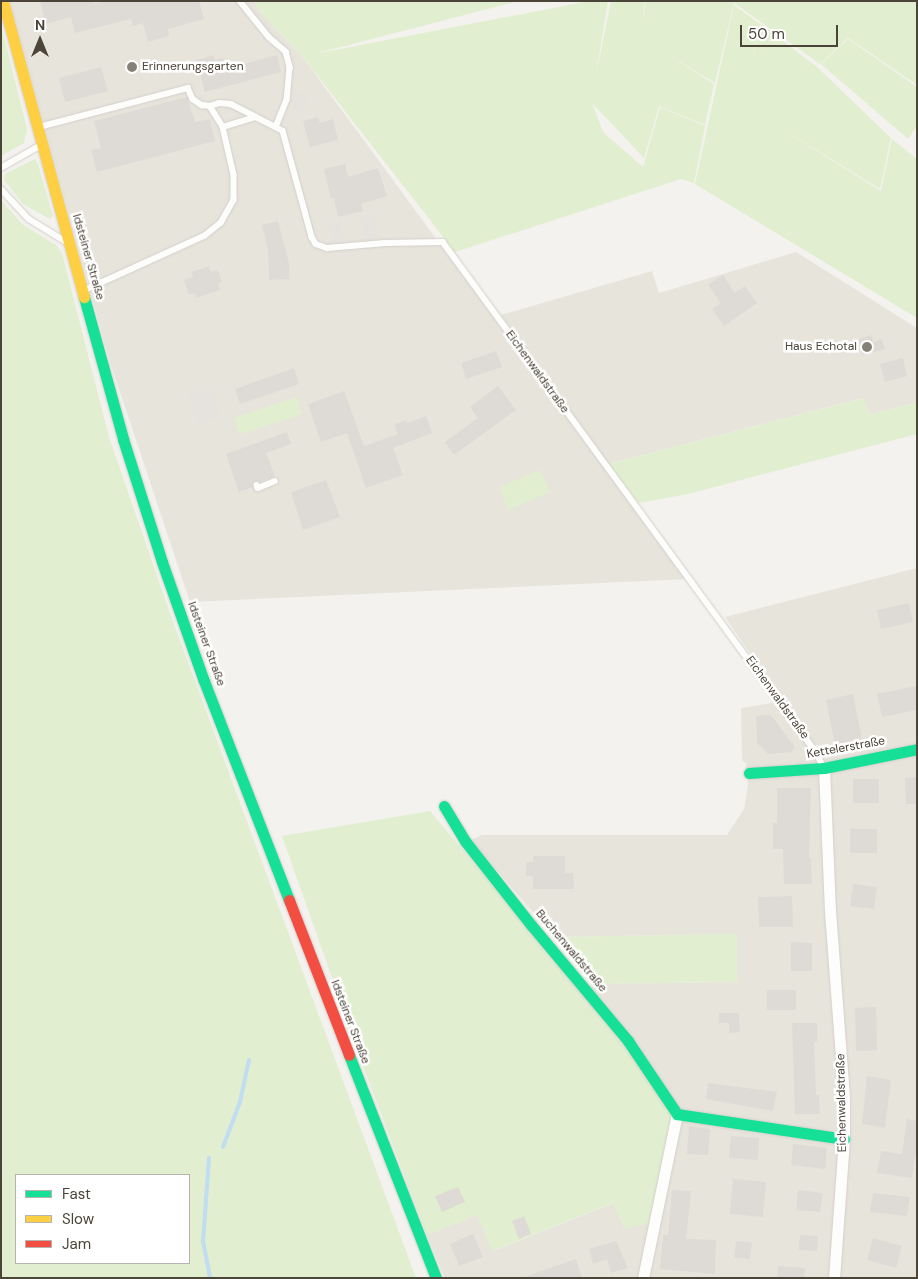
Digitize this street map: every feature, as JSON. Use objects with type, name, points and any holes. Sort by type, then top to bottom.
[{"type":"street","name":"Idsteiner Straße","points":[[4,1],[41,145],[84,291],[123,439],[162,562],[204,681],[436,1278]]},
{"type":"street","name":"Kettelerstraße","points":[[749,772],[824,768],[917,749]]},
{"type":"street","name":"Eichenwaldstraße","points":[[824,768],[830,910],[844,1089],[844,1139],[834,1278]]},
{"type":"street","name":"Buchenwaldstraße","points":[[444,806],[465,841],[532,926],[628,1041],[678,1114]]},
{"type":"street","points":[[643,1278],[678,1114],[844,1139]]},
{"type":"lane","points":[[37,128],[188,88],[194,99],[202,105],[232,104],[276,127],[287,100],[290,67],[286,52],[269,37],[240,1]]},
{"type":"lane","points":[[84,291],[204,236],[221,223],[234,200],[234,176],[223,127],[210,106]]},
{"type":"lane","points":[[223,127],[256,117]]},
{"type":"lane","name":"Eichenwaldstraße","points":[[276,127],[286,136],[312,237],[316,244],[327,248],[385,243],[443,242],[816,752],[824,768]]},
{"type":"lane","points":[[1,168],[41,145]]},
{"type":"lane","points":[[1,189],[29,219],[70,244]]},
{"type":"lane","points":[[257,485],[258,488],[275,481]]},
{"type":"shaded area","points":[[10,1],[255,1],[259,11],[302,56],[625,496],[689,579],[190,602],[110,362]]},
{"type":"shaded area","points":[[292,88],[307,97],[301,117],[288,103]]},
{"type":"shaded area","points":[[373,213],[380,239],[365,241],[360,217]]},
{"type":"shaded area","points":[[340,221],[345,241],[332,243],[328,223]]},
{"type":"shaded area","points":[[796,252],[917,328],[917,402],[870,415],[863,398],[608,464],[501,315],[652,271],[659,293]]},
{"type":"shaded area","points":[[213,389],[220,417],[203,422],[197,428],[188,393]]},
{"type":"shaded area","points":[[917,568],[917,1278],[445,1278],[427,1235],[477,1215],[493,1251],[614,1203],[591,984],[737,982],[737,934],[554,937],[471,840],[482,835],[727,835],[744,809],[748,785],[746,763],[742,761],[741,708],[772,703],[780,697],[725,617]]},
{"type":"green space","points":[[255,1],[519,1],[314,54],[590,1],[608,1],[596,75],[611,1],[645,1],[642,25],[646,1],[917,1],[917,85],[848,38],[820,64],[734,3],[715,83],[664,52],[714,84],[705,125],[659,106],[644,158],[592,103],[603,132],[643,167],[660,107],[705,126],[694,183],[681,179],[455,252],[302,56],[259,11]]},
{"type":"green space","points":[[734,5],[760,24],[751,68],[761,24],[817,67],[891,138],[880,189],[743,105],[881,191],[892,139],[917,159],[917,318],[695,184]]},
{"type":"green space","points":[[1,25],[27,129],[24,143],[1,156]]},
{"type":"green space","points":[[848,39],[917,87],[917,126],[908,139],[821,64]]},
{"type":"green space","points":[[35,159],[53,216],[50,219],[23,204],[4,180],[5,174]]},
{"type":"green space","points":[[1,200],[22,224],[56,245],[62,253],[109,437],[171,616],[416,1278],[1,1278]]},
{"type":"green space","points":[[297,397],[302,414],[240,434],[234,418]]},
{"type":"green space","points":[[864,398],[870,415],[917,402],[917,434],[688,494],[639,503],[608,464]]},
{"type":"green space","points":[[540,470],[550,492],[508,510],[499,487]]},
{"type":"green space","points":[[430,811],[627,1045],[673,1117],[649,1223],[624,1229],[613,1203],[492,1251],[477,1215],[427,1235],[365,1071],[282,836]]},
{"type":"green space","points":[[737,934],[737,982],[591,984],[554,937]]},
{"type":"building","points":[[40,1],[94,1],[94,4],[103,1],[199,1],[204,19],[168,29],[169,36],[148,42],[143,23],[133,26],[131,19],[75,33],[71,17],[46,24]]},
{"type":"building","points":[[214,55],[215,60],[223,58],[226,69],[277,55],[281,72],[205,92],[196,60]]},
{"type":"building","points":[[101,67],[108,91],[65,102],[59,78]]},
{"type":"building","points":[[187,97],[195,122],[210,119],[215,141],[97,172],[91,150],[101,148],[94,121]]},
{"type":"building","points":[[318,117],[320,123],[333,119],[338,140],[310,147],[303,121]]},
{"type":"building","points":[[345,164],[348,177],[378,168],[387,196],[361,204],[363,211],[338,217],[334,198],[331,199],[324,169]]},
{"type":"building","points":[[278,221],[289,263],[289,279],[269,280],[268,250],[262,225]]},
{"type":"building","points":[[209,266],[211,272],[218,270],[222,282],[218,284],[220,290],[196,298],[195,293],[189,295],[184,280],[193,277],[191,272]]},
{"type":"building","points":[[723,275],[735,293],[745,286],[757,303],[724,326],[712,309],[721,303],[708,285]]},
{"type":"building","name":"Haus Echotal","points":[[871,335],[873,342],[882,339],[885,349],[862,355],[858,339]]},
{"type":"building","points":[[496,351],[502,367],[466,379],[461,363]]},
{"type":"building","points":[[903,358],[907,376],[885,382],[880,364]]},
{"type":"building","points":[[294,368],[299,384],[240,404],[235,389]]},
{"type":"building","points":[[498,386],[516,410],[454,455],[445,442],[478,418],[470,407]]},
{"type":"building","points":[[344,391],[364,446],[398,434],[394,425],[406,420],[407,423],[426,416],[432,433],[393,448],[403,475],[366,488],[347,433],[321,442],[308,404]]},
{"type":"building","points":[[287,432],[291,444],[266,453],[275,476],[260,482],[255,481],[253,487],[239,492],[226,454]]},
{"type":"building","points":[[326,480],[340,517],[303,530],[291,492]]},
{"type":"building","points":[[909,603],[913,622],[881,629],[877,610]]},
{"type":"building","points":[[917,686],[917,710],[882,717],[877,694]]},
{"type":"building","points":[[853,694],[862,739],[835,745],[826,700]]},
{"type":"building","points":[[771,715],[795,747],[791,752],[768,754],[757,743],[756,716]]},
{"type":"building","points":[[917,777],[917,804],[906,804],[905,778]]},
{"type":"building","points":[[853,779],[879,779],[879,803],[853,803]]},
{"type":"building","points":[[777,788],[811,788],[809,858],[811,858],[812,884],[784,884],[783,849],[773,849],[773,823],[777,823]]},
{"type":"building","points":[[850,829],[877,829],[877,853],[850,853]]},
{"type":"building","points":[[533,856],[565,856],[565,873],[573,873],[574,889],[533,889],[533,876],[526,876],[526,862],[533,862]]},
{"type":"building","points":[[853,884],[877,887],[874,909],[850,906]]},
{"type":"building","points":[[792,896],[793,927],[759,927],[758,897]]},
{"type":"building","points":[[791,942],[812,943],[812,971],[791,971]]},
{"type":"building","points":[[767,990],[796,990],[796,1010],[767,1010]]},
{"type":"building","points":[[876,1007],[877,1050],[856,1051],[855,1008]]},
{"type":"building","points":[[719,1013],[739,1013],[740,1032],[729,1033],[729,1023],[719,1023]]},
{"type":"building","points":[[792,1023],[817,1023],[817,1042],[814,1042],[816,1095],[819,1095],[820,1114],[795,1114]]},
{"type":"building","points":[[867,1076],[891,1080],[885,1128],[862,1124]]},
{"type":"building","points":[[708,1083],[777,1092],[773,1111],[706,1099]]},
{"type":"building","points":[[907,1119],[917,1121],[917,1144],[912,1178],[877,1173],[881,1151],[902,1154]]},
{"type":"building","points":[[689,1126],[710,1129],[708,1155],[687,1154]]},
{"type":"building","points":[[731,1136],[759,1138],[758,1160],[729,1158]]},
{"type":"building","points":[[793,1144],[827,1148],[825,1169],[791,1165]]},
{"type":"building","points":[[733,1179],[766,1182],[763,1217],[730,1214]]},
{"type":"building","points":[[458,1187],[465,1202],[442,1212],[435,1196]]},
{"type":"building","points":[[672,1190],[691,1191],[686,1239],[716,1240],[715,1274],[660,1269],[663,1235],[668,1235]]},
{"type":"building","points":[[798,1190],[823,1193],[820,1212],[796,1210]]},
{"type":"building","points":[[873,1193],[910,1197],[907,1216],[870,1212]]},
{"type":"building","points":[[524,1216],[531,1234],[519,1239],[512,1221]]},
{"type":"building","points":[[473,1234],[483,1257],[459,1266],[450,1244]]},
{"type":"building","points":[[800,1235],[818,1236],[817,1251],[799,1250]]},
{"type":"building","points":[[873,1238],[902,1246],[896,1268],[867,1260]]},
{"type":"building","points":[[616,1241],[628,1268],[611,1273],[607,1259],[593,1264],[589,1249]]},
{"type":"building","points":[[736,1241],[752,1242],[750,1259],[734,1258]]},
{"type":"building","points":[[576,1259],[582,1278],[528,1278],[527,1276]]},
{"type":"building","points":[[778,1266],[805,1268],[804,1278],[777,1278]]},
{"type":"waterway","points":[[223,1147],[240,1102],[249,1060]]},
{"type":"waterway","points":[[209,1158],[203,1241],[210,1278]]},
{"type":"traffic: fast","points":[[84,297],[123,439],[162,562],[204,681],[289,900]]},
{"type":"traffic: fast","points":[[749,773],[824,768],[917,749]]},
{"type":"traffic: fast","points":[[444,806],[465,841],[532,926],[628,1041],[677,1114],[844,1139]]},
{"type":"traffic: fast","points":[[349,1055],[436,1278]]},
{"type":"traffic: slow","points":[[3,1],[84,297]]},
{"type":"traffic: jam","points":[[289,900],[349,1055]]},
{"type":"place","name":"Erinnerungsgarten","points":[[132,67]]},
{"type":"place","name":"Haus Echotal","points":[[867,347]]}]
